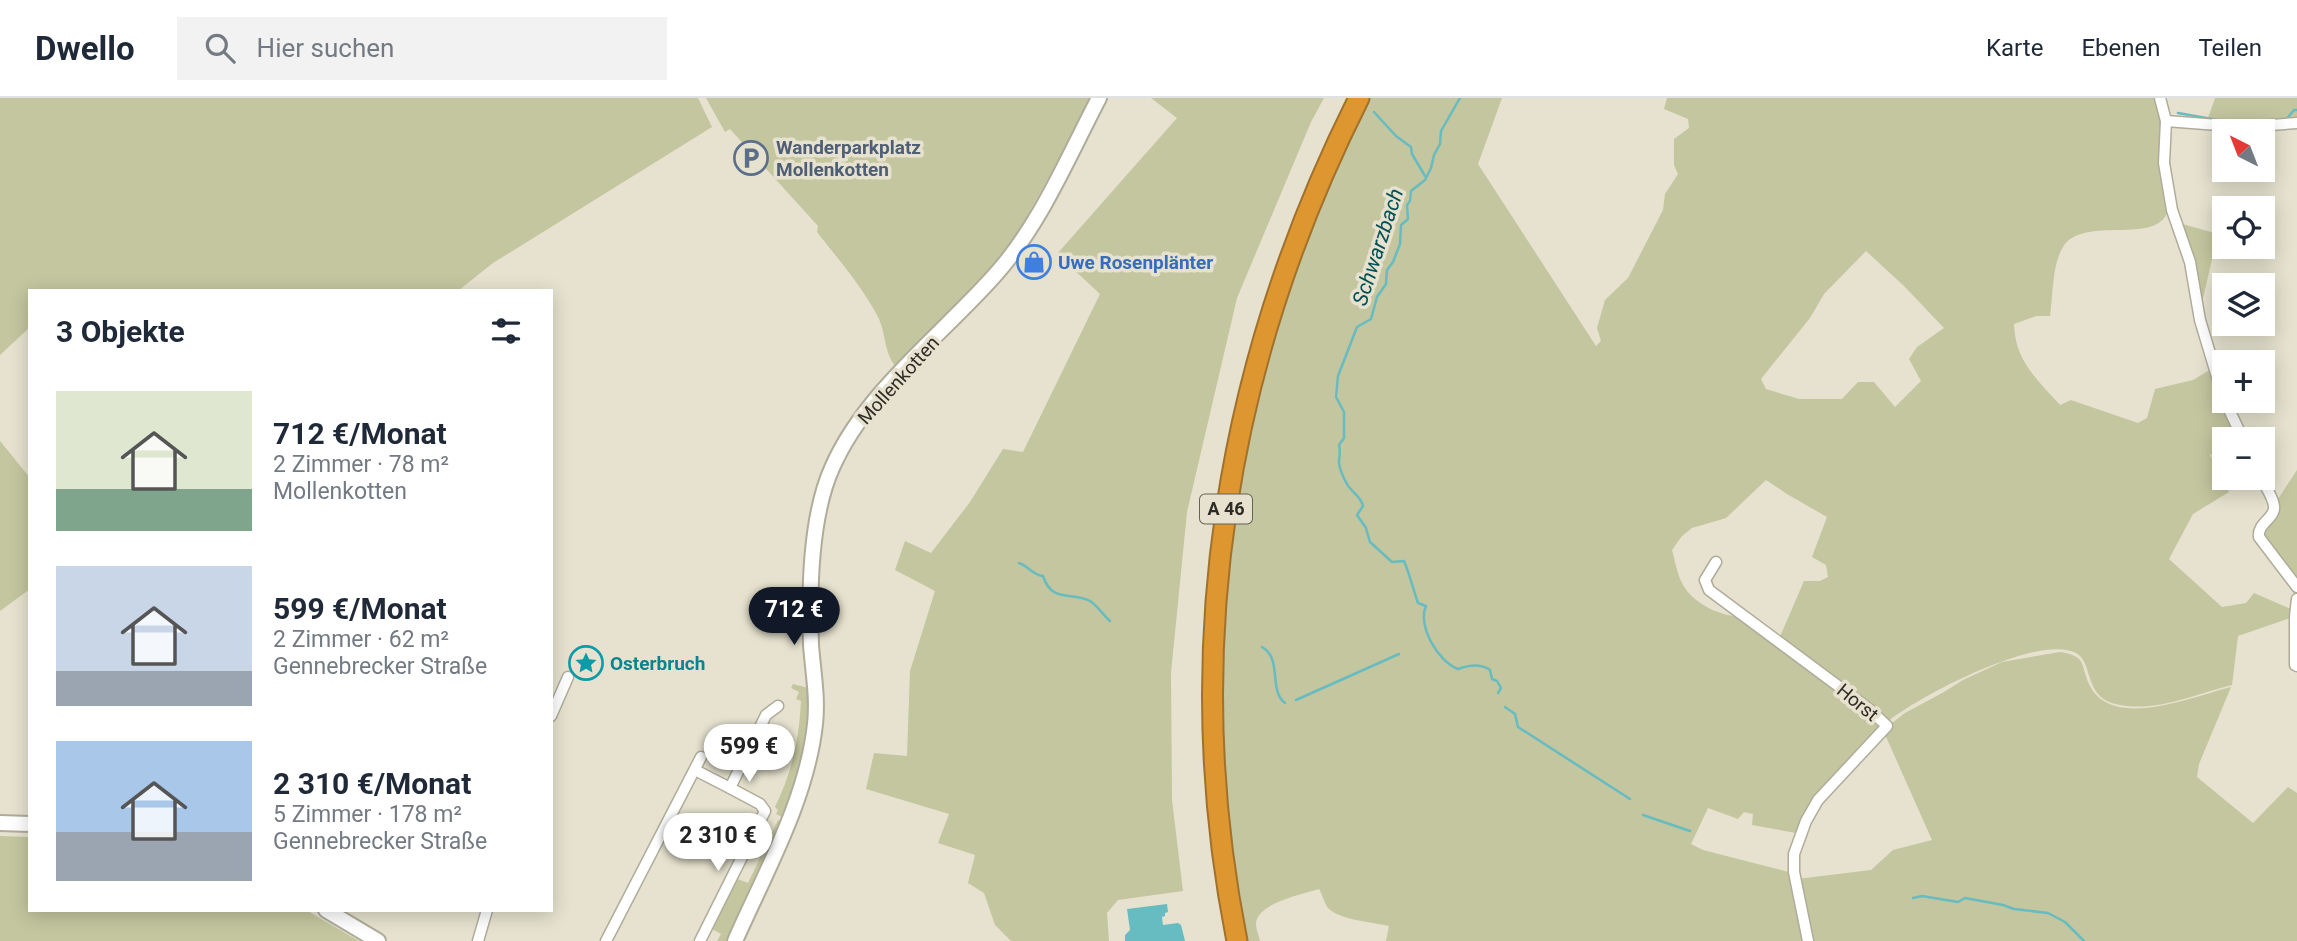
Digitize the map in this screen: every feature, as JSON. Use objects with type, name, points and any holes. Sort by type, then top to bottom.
[{"type":"highway","name":"A 46","points":[[1223,941],[1209,844],[1202,735],[1204,619],[1214,519],[1238,397],[1265,299],[1294,216],[1349,98]]},
{"type":"highway","name":"A 46","points":[[1237,941],[1220,837],[1214,748],[1215,628],[1227,500],[1252,379],[1276,296],[1310,204],[1359,98]]},
{"type":"main road","name":"Mollenkotten","points":[[735,941],[776,850],[809,757],[816,707],[811,647],[814,543],[819,509],[831,468],[874,401],[1008,259],[1043,205],[1099,98]]},
{"type":"main road","points":[[0,823],[28,824]]},
{"type":"main road","points":[[329,912],[378,941]]},
{"type":"street","points":[[2160,98],[2166,121],[2164,163],[2172,210],[2190,262],[2200,320],[2212,358]]},
{"type":"street","points":[[2166,121],[2244,127],[2297,123]]},
{"type":"street","points":[[2266,490],[2274,507],[2273,513],[2258,531],[2259,537],[2297,587]]},
{"type":"street","name":"Horst","points":[[1716,562],[1705,580],[1709,590],[1869,709],[1886,726],[1818,800],[1806,821],[1794,854],[1794,872],[1808,941]]},
{"type":"street","points":[[2297,599],[2297,666]]},
{"type":"street","points":[[553,711],[568,677]]},
{"type":"street","points":[[730,788],[766,715],[778,706]]},
{"type":"street","points":[[606,941],[701,757]]},
{"type":"street","points":[[695,770],[760,804],[765,811],[700,941]]},
{"type":"street","points":[[478,941],[486,912]]},
{"type":"green space","points":[[0,98],[698,98],[712,127],[493,263],[460,289],[28,289],[28,329],[0,355]]},
{"type":"green space","points":[[706,98],[1092,98],[1011,246],[896,367],[889,356],[878,317],[872,306],[817,232],[818,226],[730,129],[725,132]]},
{"type":"green space","points":[[1151,98],[1324,98],[1311,122],[1237,298],[1187,512],[1171,673],[1172,800],[1183,891],[1118,900],[1107,913],[1109,941],[1011,941],[995,925],[984,893],[968,883],[975,855],[938,843],[949,814],[866,789],[874,753],[907,756],[910,671],[935,591],[895,570],[905,541],[931,553],[970,502],[1003,449],[1023,452],[1100,294],[1057,254],[1177,118]]},
{"type":"green space","points":[[1363,98],[1502,98],[1478,164],[1596,346],[1601,341],[1597,328],[1605,300],[1628,278],[1663,210],[1665,194],[1678,174],[1674,165],[1674,139],[1689,128],[1688,119],[1664,109],[1667,98],[2156,98],[2161,121],[2162,162],[2168,192],[2168,210],[2161,221],[2150,227],[2086,232],[2073,237],[2059,254],[2050,316],[2036,316],[2014,324],[2018,349],[2029,369],[2060,405],[2071,400],[2138,423],[2147,418],[2155,389],[2193,380],[2212,369],[2212,413],[2229,413],[2235,427],[2212,427],[2212,490],[2229,492],[2193,514],[2169,559],[2222,607],[2246,603],[2254,593],[2293,610],[2293,617],[2238,636],[2232,685],[2173,702],[2142,707],[2112,703],[2103,699],[2093,686],[2081,657],[2076,653],[2058,649],[2035,652],[1978,671],[1923,698],[1886,723],[1779,639],[1804,581],[1820,581],[1828,577],[1826,565],[1812,557],[1827,517],[1766,480],[1726,518],[1692,528],[1682,536],[1672,550],[1682,583],[1692,596],[1708,607],[1725,614],[1743,616],[1883,724],[1820,789],[1808,806],[1796,833],[1752,825],[1753,814],[1744,812],[1738,819],[1708,808],[1691,844],[1703,850],[1793,873],[1806,941],[1386,941],[1389,926],[1334,913],[1327,907],[1319,889],[1282,900],[1264,910],[1256,924],[1260,941],[1242,941],[1217,719],[1233,478],[1275,311]],"holes":[[[1866,251],[1944,328],[1917,347],[1909,359],[1921,381],[1895,407],[1874,382],[1858,382],[1842,399],[1799,399],[1766,389],[1761,379],[1810,318],[1824,294]]]},
{"type":"green space","points":[[2215,98],[2297,98],[2297,122],[2275,124],[2275,119],[2207,121]]},
{"type":"green space","points":[[2179,223],[2212,232],[2212,259],[2200,311]]},
{"type":"green space","points":[[0,441],[28,476],[28,590],[0,611]]},
{"type":"green space","points":[[2297,470],[2297,582],[2262,535],[2276,516],[2276,502]]},
{"type":"green space","points":[[2060,652],[2079,659],[2089,684],[2100,698],[2115,706],[2154,707],[2231,687],[2199,764],[2197,777],[2253,823],[2288,787],[2297,793],[2297,941],[1810,941],[1797,879],[1871,870],[1893,850],[1932,840],[1883,730],[1905,713],[1963,680],[2002,662]]},
{"type":"green space","points":[[793,684],[808,688],[808,721],[794,786],[782,817],[776,814],[778,810],[775,807],[790,768],[800,715],[801,701],[796,699],[799,692],[791,688]]},
{"type":"green space","points":[[778,820],[781,821],[726,941],[717,941],[721,934],[710,928],[735,878],[748,883]]},
{"type":"green space","points":[[0,836],[28,837],[28,912],[309,912],[359,941],[0,941]]},
{"type":"water","points":[[1167,904],[1168,912],[1162,917],[1163,925],[1181,925],[1185,941],[1125,941],[1125,935],[1130,930],[1127,909]]},
{"type":"waterway","name":"Schwarzbach","points":[[1460,98],[1441,131],[1440,144],[1425,180],[1411,191],[1407,205],[1408,219],[1401,225],[1400,244],[1387,270],[1386,284],[1377,297],[1371,319],[1357,327],[1338,376],[1336,397],[1344,412],[1344,438],[1339,445],[1339,462],[1347,484],[1362,503],[1357,515],[1366,528],[1370,542],[1392,562],[1404,561],[1418,603],[1426,606],[1424,623],[1437,651],[1443,659],[1458,669],[1474,665],[1490,670],[1492,679],[1497,681],[1501,688],[1498,693]]},
{"type":"waterway","points":[[2285,121],[2297,110]]},
{"type":"waterway","points":[[1374,112],[1396,136],[1411,147],[1412,154],[1425,176]]},
{"type":"waterway","points":[[2178,113],[2212,119]]},
{"type":"waterway","points":[[1019,563],[1043,576],[1047,585],[1057,594],[1090,601],[1110,621]]},
{"type":"waterway","points":[[1262,647],[1272,659],[1277,690],[1285,703]]},
{"type":"waterway","points":[[1296,700],[1399,654]]},
{"type":"waterway","name":"Schwarzbach","points":[[1505,707],[1515,714],[1518,727],[1630,799]]},
{"type":"waterway","name":"Schwarzbach","points":[[1643,815],[1690,831]]},
{"type":"waterway","name":"Schwarzbach","points":[[1913,898],[1922,896],[1958,902],[1965,898],[2014,909],[2048,913],[2065,922],[2084,941]]},
{"type":"place","name":"Wanderparkplatz Mollenkotten","points":[[751,158]]},
{"type":"place","name":"Uwe Rosenplänter","points":[[1034,262]]},
{"type":"place","name":"Osterbruch","points":[[586,663]]}]
